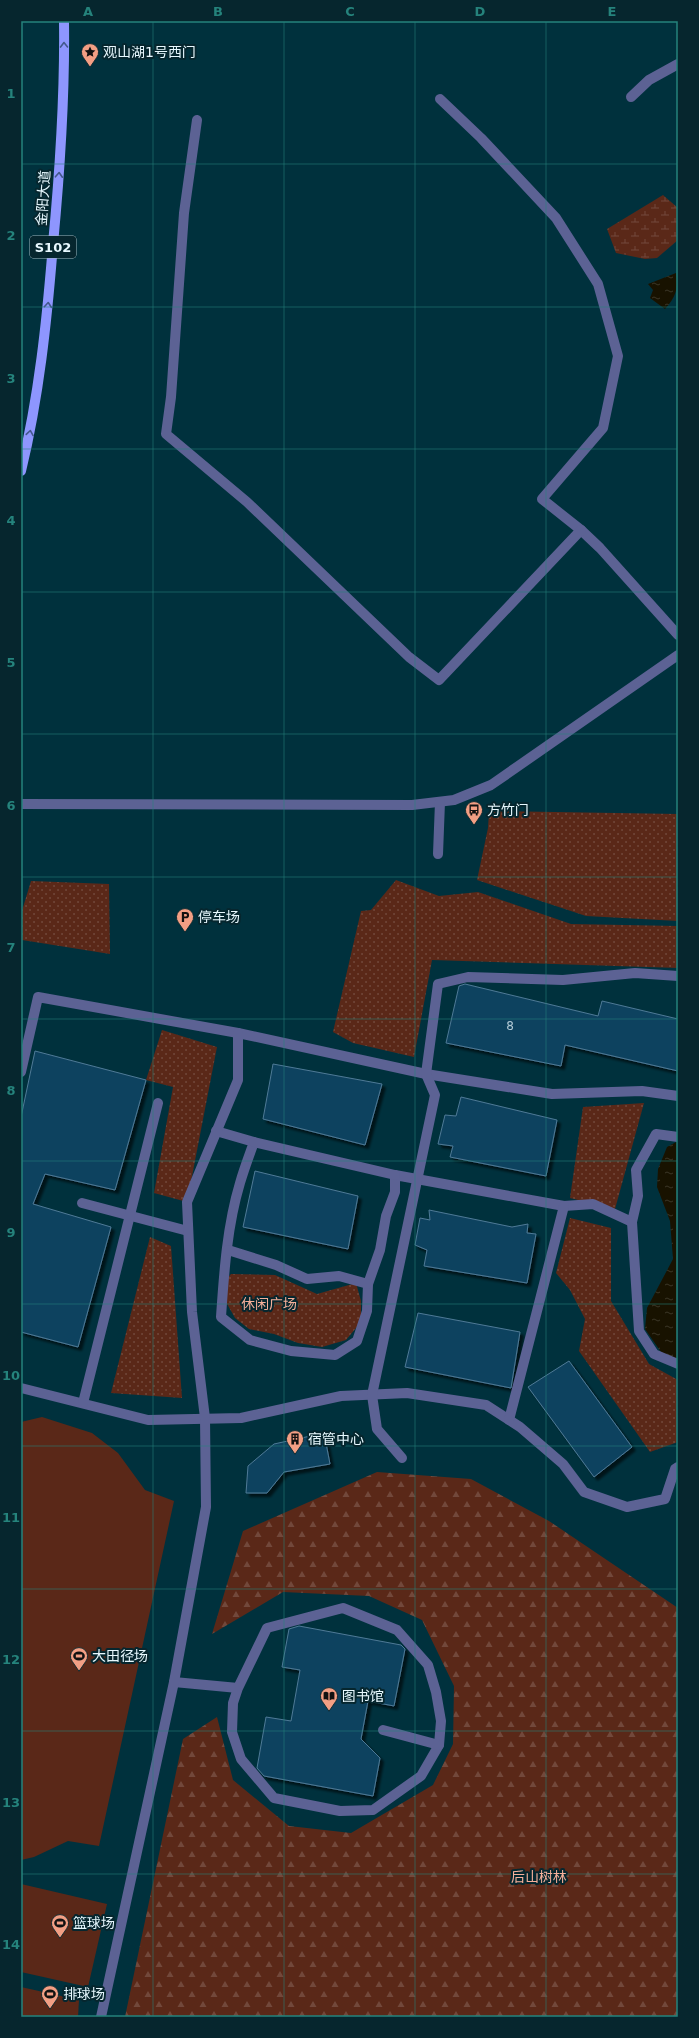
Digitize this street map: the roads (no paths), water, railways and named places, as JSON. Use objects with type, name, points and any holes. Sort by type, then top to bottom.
[{"type":"main road","name":"金阳大道","points":[[21,471],[29,437],[48,310],[58,184],[64,21]]},
{"type":"street","points":[[631,97],[649,80],[678,64]]},
{"type":"street","points":[[440,99],[481,138],[556,218],[598,284],[618,356],[604,428],[542,500],[581,530],[600,548],[678,635]]},
{"type":"street","points":[[197,120],[184,213],[171,397],[166,434],[247,502],[408,657],[439,680],[581,530]]},
{"type":"street","points":[[21,804],[412,805],[454,800],[491,786],[678,655]]},
{"type":"street","points":[[438,854],[440,802]]},
{"type":"street","points":[[402,1458],[377,1429],[372,1395],[435,1095],[426,1074],[438,984],[468,977],[563,980],[634,974],[678,976]]},
{"type":"street","points":[[21,1072],[38,997],[238,1033],[426,1074],[552,1094],[642,1091],[678,1096]]},
{"type":"street","points":[[101,2017],[174,1682],[206,1507],[205,1418],[192,1312],[187,1202],[238,1080],[238,1033]]},
{"type":"street","points":[[83,1403],[158,1103]]},
{"type":"street","points":[[216,1131],[254,1142],[395,1175],[564,1206],[593,1204],[632,1222]]},
{"type":"street","points":[[678,1137],[656,1134],[639,1164],[636,1170],[638,1196],[632,1222],[639,1331],[654,1354],[678,1364]]},
{"type":"street","points":[[254,1142],[239,1184],[228,1250],[221,1317],[250,1340],[291,1350],[335,1355],[357,1341],[367,1311],[368,1284],[380,1250],[386,1216],[395,1192],[395,1175]]},
{"type":"street","points":[[82,1203],[188,1231]]},
{"type":"street","points":[[509,1420],[564,1206]]},
{"type":"street","points":[[228,1250],[276,1265],[307,1279],[339,1276],[368,1284]]},
{"type":"street","points":[[21,1388],[148,1420],[241,1418],[341,1396],[407,1393],[486,1405],[520,1427],[563,1464],[584,1492],[627,1507],[665,1499],[675,1469],[678,1467]]},
{"type":"street","points":[[343,1608],[397,1630],[428,1666],[436,1692],[441,1720],[439,1745],[421,1776],[374,1810],[340,1811],[274,1798],[241,1759],[232,1732],[233,1703],[238,1688],[267,1628],[343,1608]]},
{"type":"street","points":[[174,1682],[238,1688]]},
{"type":"street","points":[[382,1730],[439,1745]]},
{"type":"water","points":[[676,273],[677,284],[675,293],[665,309],[650,298],[653,290],[648,284]]},
{"type":"water","points":[[678,1141],[678,1361],[661,1352],[645,1329],[647,1308],[673,1259],[670,1221],[657,1187],[658,1169],[667,1147]]},
{"type":"place","name":"观山湖1号西门","points":[[90,67]]},
{"type":"place","name":"方竹门","points":[[474,825]]},
{"type":"place","name":"停车场","points":[[185,932]]},
{"type":"place","name":"宿管中心","points":[[295,1454]]},
{"type":"place","name":"大田径场","points":[[79,1671]]},
{"type":"place","name":"图书馆","points":[[329,1711]]},
{"type":"place","name":"篮球场","points":[[60,1938]]},
{"type":"place","name":"排球场","points":[[50,2009]]},
{"type":"park label","name":"休闲广场","points":[[269,1304]]},
{"type":"park label","name":"后山树林","points":[[539,1877]]}]
